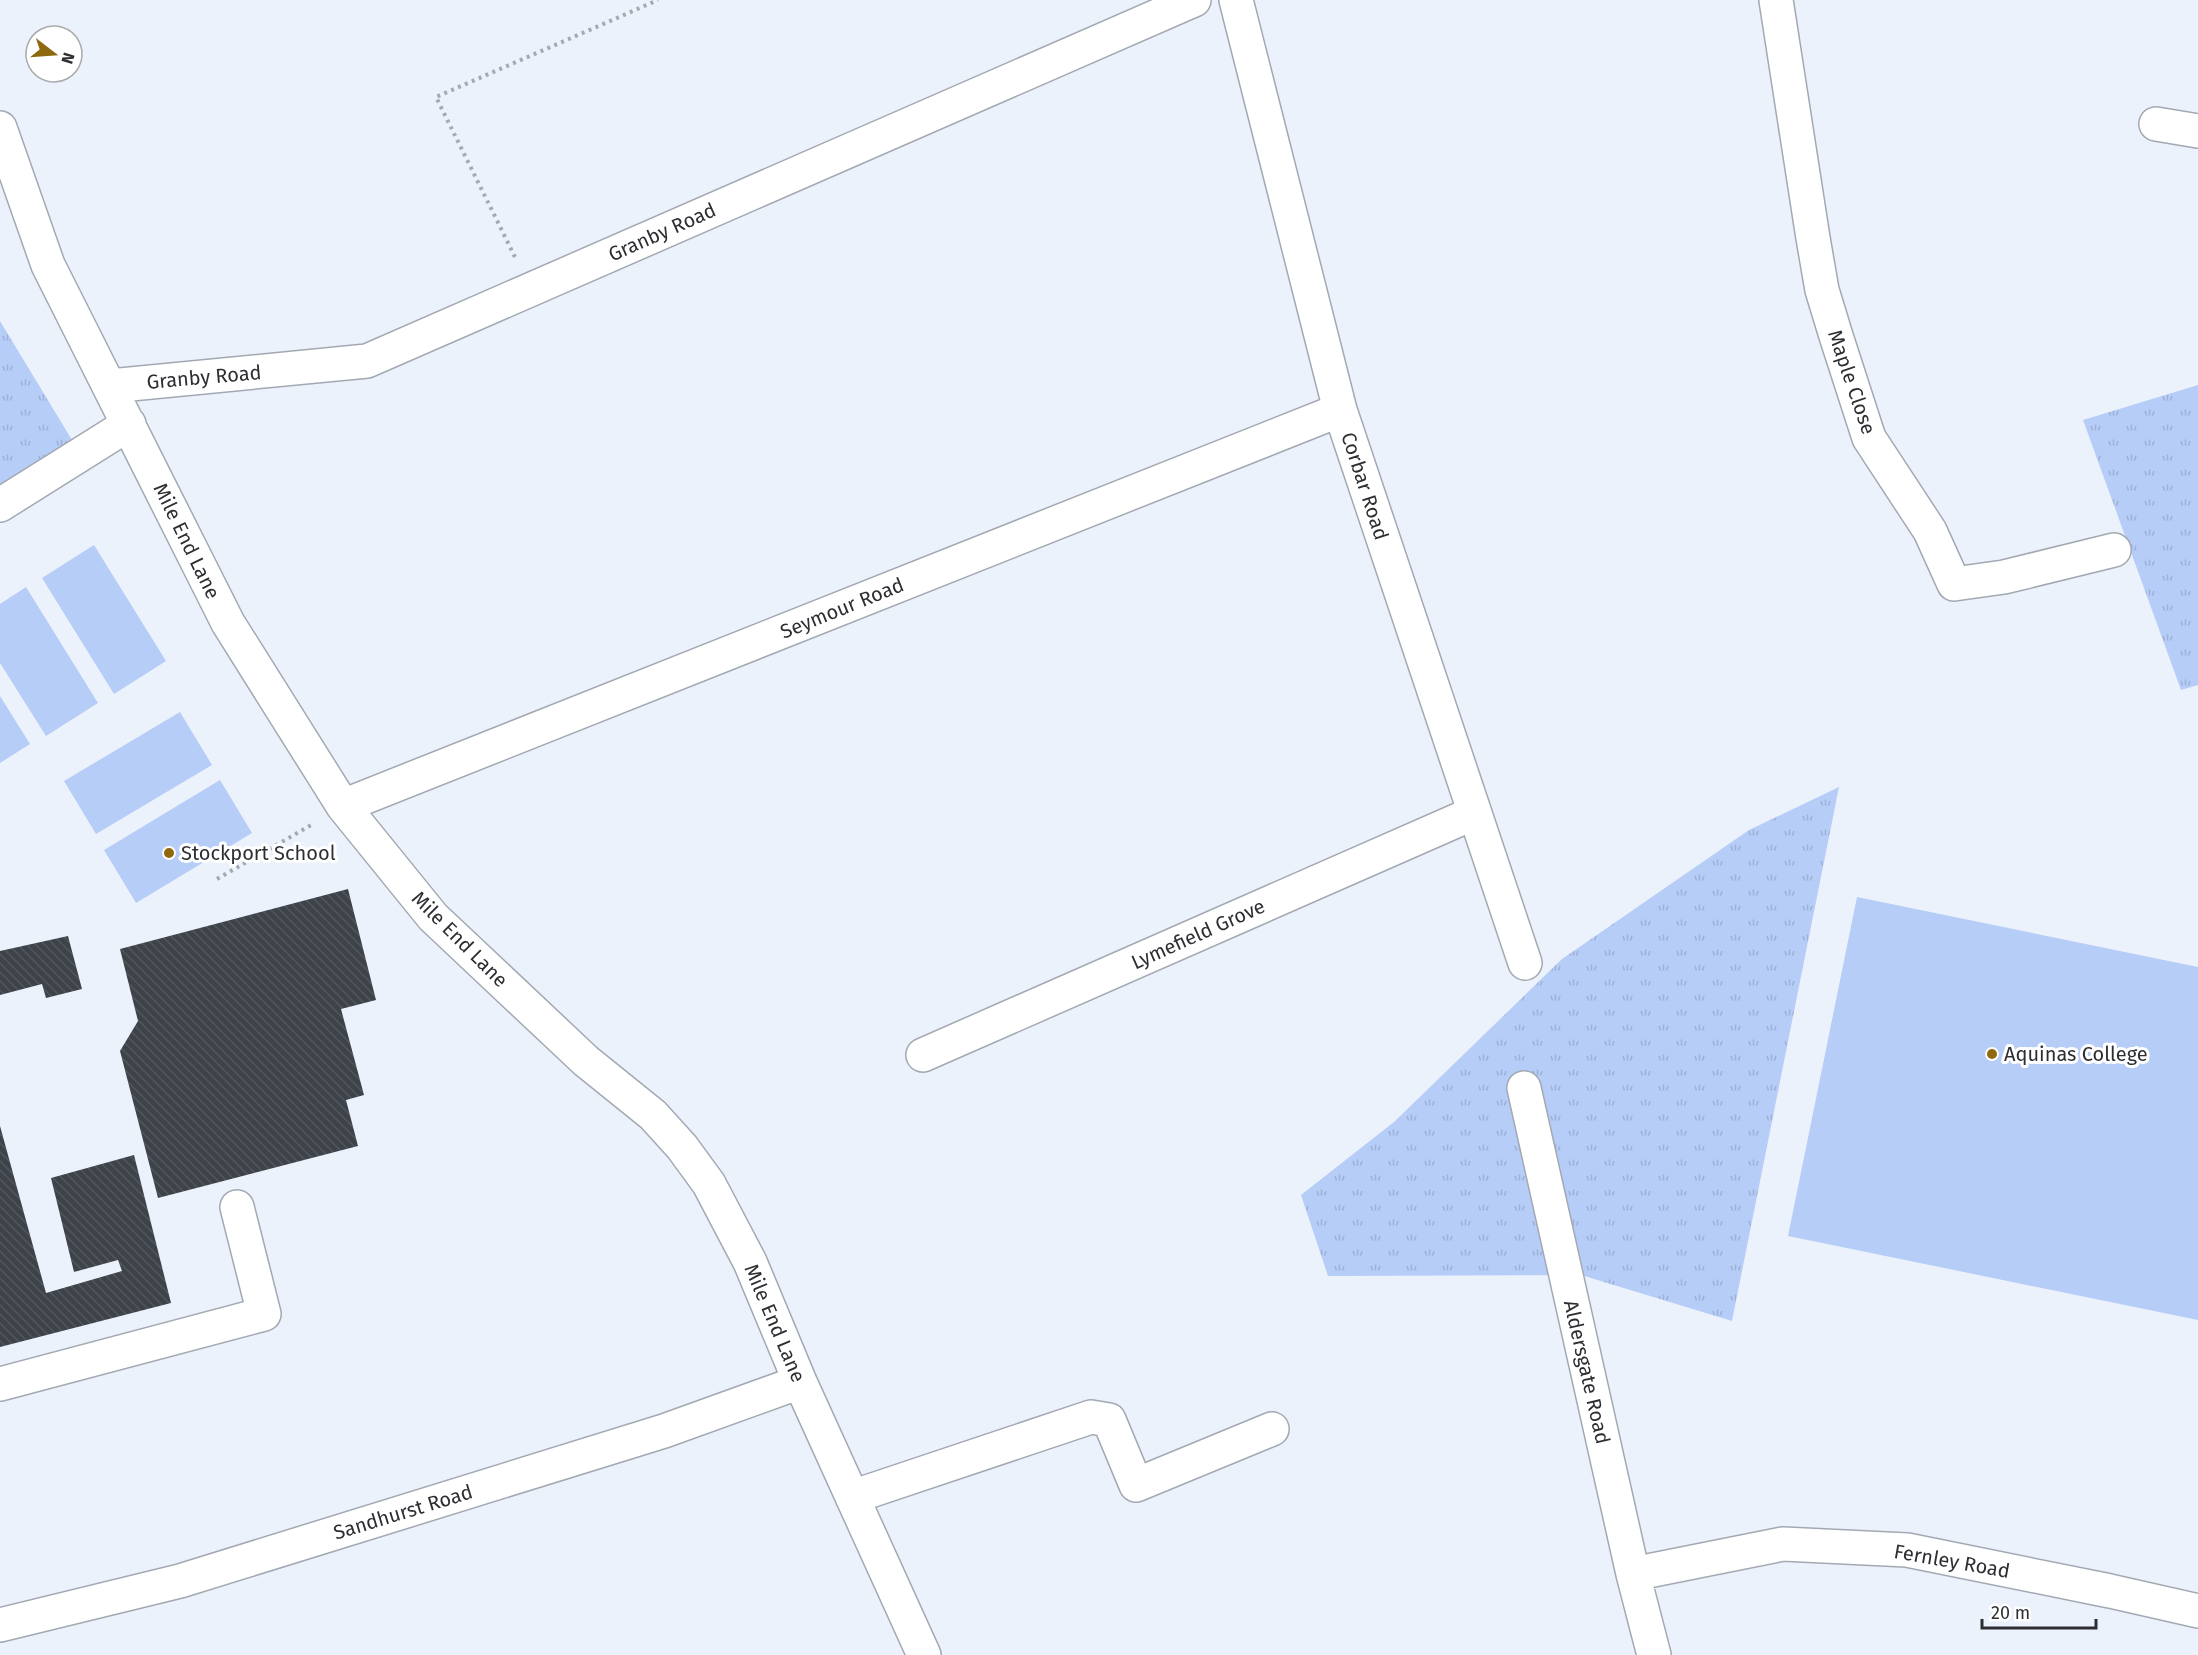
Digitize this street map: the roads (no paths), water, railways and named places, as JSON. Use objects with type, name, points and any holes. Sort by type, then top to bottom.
[{"type":"street","name":"Granby Road","points":[[110,386],[367,361],[1194,0]]},
{"type":"street","name":"Corbar Road","points":[[1236,0],[1340,410],[1525,963]]},
{"type":"street","name":"Maple Close","points":[[1776,0],[1822,290],[1836,336],[1869,438],[1930,531],[1954,584],[2004,578],[2114,550]]},
{"type":"street","points":[[2156,124],[2198,131]]},
{"type":"street","name":"Mile End Lane","points":[[0,128],[48,265],[228,623],[343,806],[433,917],[586,1061],[653,1115],[682,1147],[709,1184],[750,1262],[800,1382],[924,1655]]},
{"type":"street","name":"Seymour Road","points":[[343,806],[1340,410]]},
{"type":"street","points":[[0,505],[129,424]]},
{"type":"street","name":"Lymefield Grove","points":[[923,1054],[1474,813]]},
{"type":"street","name":"Aldersgate Road","points":[[1524,1088],[1633,1574],[1654,1655]]},
{"type":"street","points":[[0,1384],[264,1314],[237,1207]]},
{"type":"street","name":"Sandhurst Road","points":[[0,1625],[180,1581],[664,1431],[800,1382]]},
{"type":"street","points":[[852,1497],[1090,1417],[1109,1420],[1136,1485],[1272,1429]]},
{"type":"street","name":"Fernley Road","points":[[1633,1574],[1783,1544],[1907,1550],[2099,1588],[2198,1611]]},
{"type":"place","name":"Stockport School","points":[[169,853]]},
{"type":"place","name":"Aquinas College","points":[[1992,1054]]}]
